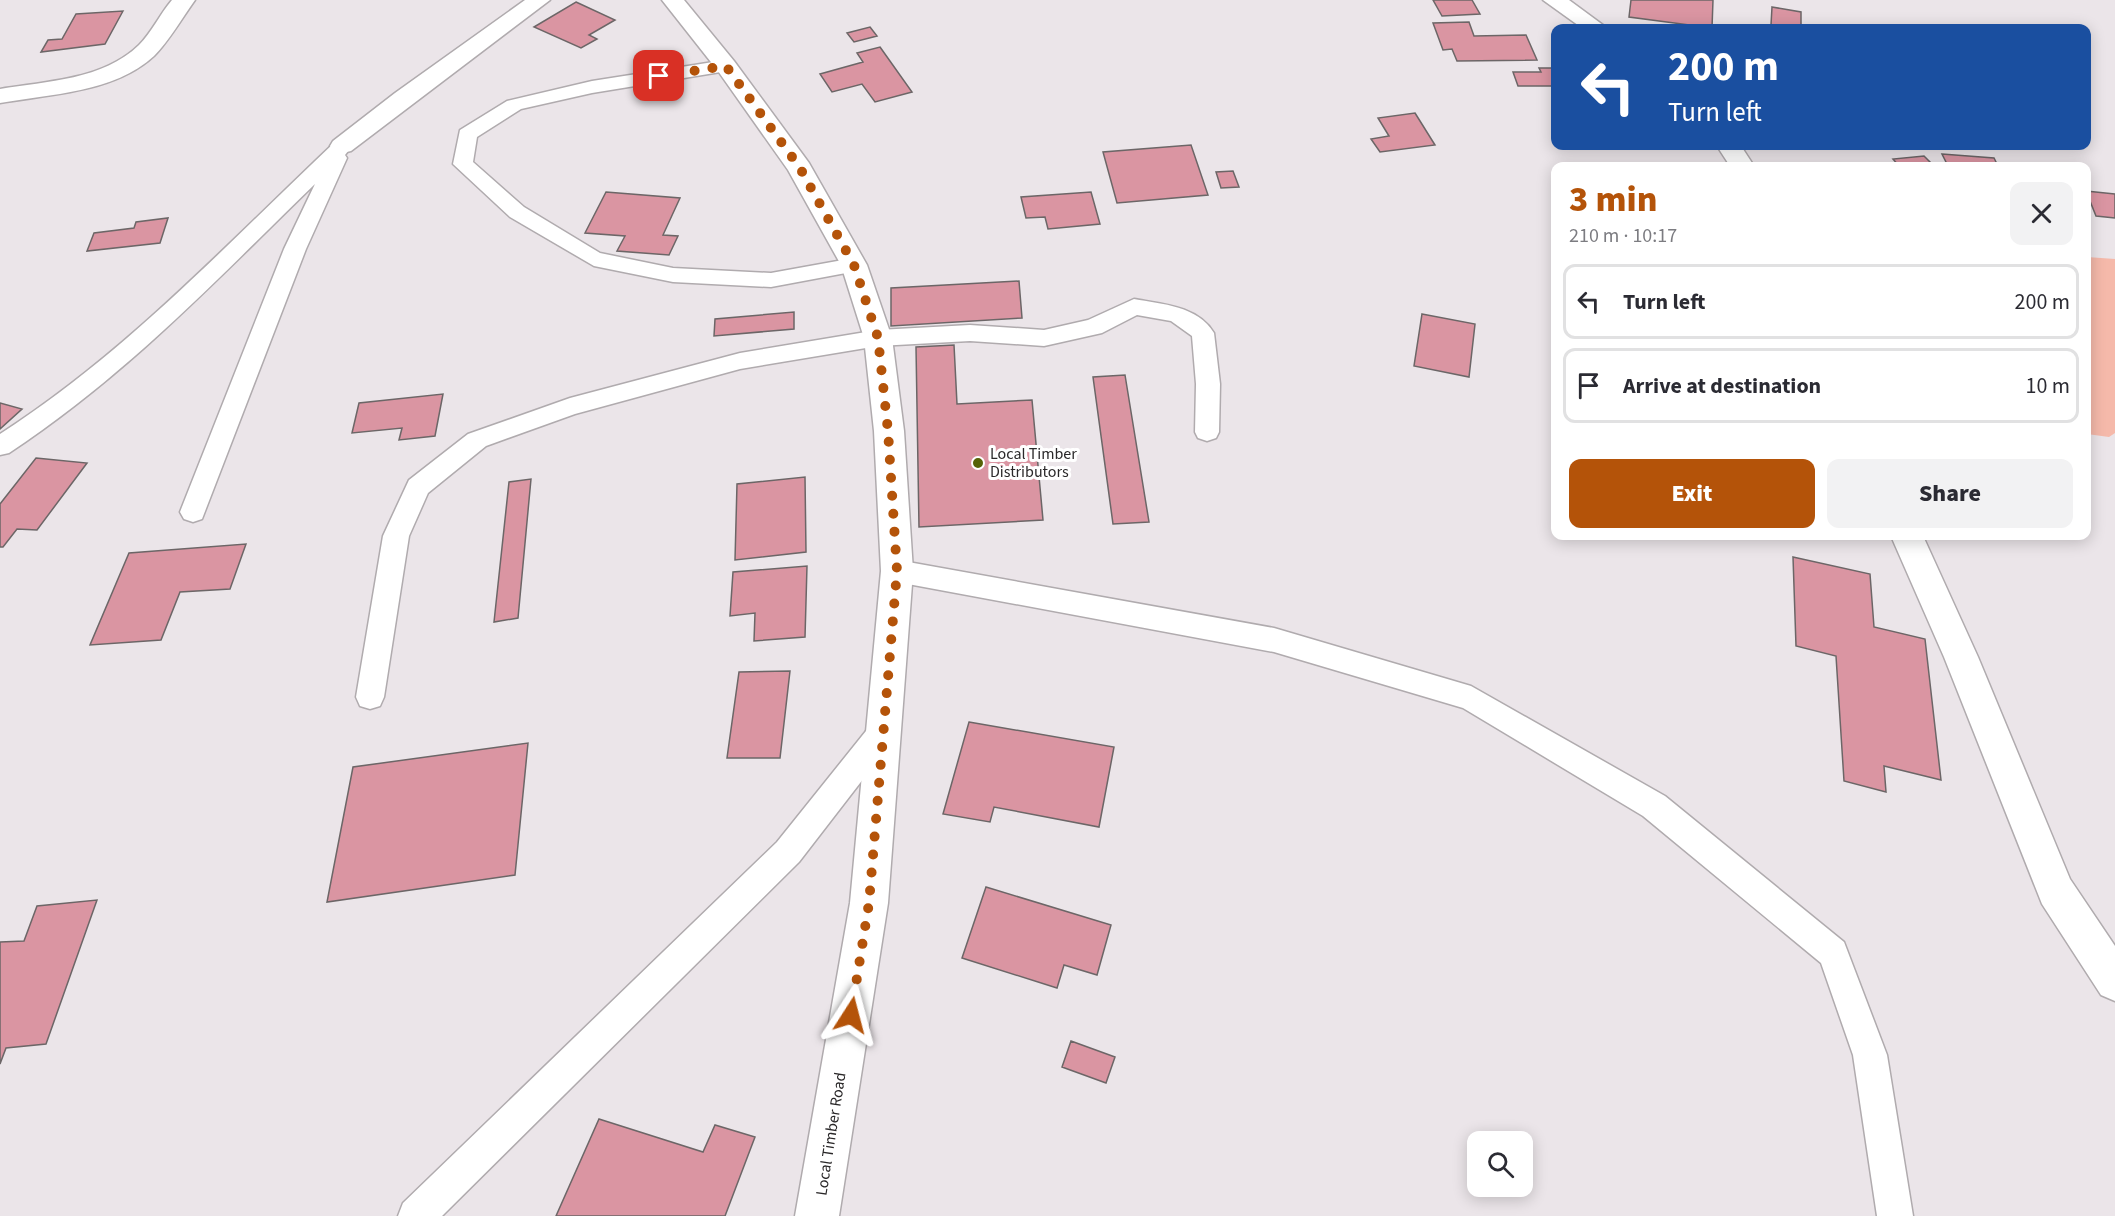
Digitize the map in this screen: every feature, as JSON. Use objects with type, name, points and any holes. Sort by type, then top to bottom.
[{"type":"street","points":[[0,96],[103,77],[130,65],[148,50],[173,10],[184,0]]},
{"type":"street","points":[[342,146],[403,98],[539,0]]},
{"type":"street","name":"Local Timber Road","points":[[673,0],[726,66],[800,168],[854,265],[878,338],[888,431],[897,571],[869,903],[817,1216]]},
{"type":"street","points":[[1554,0],[1590,24]]},
{"type":"street","points":[[1909,540],[1961,657],[2056,891],[2115,981]]},
{"type":"lane","points":[[726,66],[592,87],[514,105],[467,134],[463,164],[517,212],[594,260],[673,274],[771,280],[854,265]]},
{"type":"lane","points":[[0,446],[45,419],[137,344],[342,146]]},
{"type":"lane","points":[[193,512],[295,249],[342,146]]},
{"type":"lane","points":[[370,697],[396,536],[418,487],[477,440],[570,407],[740,361],[878,338],[970,333],[1044,338],[1094,327],[1134,307],[1178,314],[1203,333],[1208,384],[1207,432]]},
{"type":"lane","points":[[897,571],[1274,640],[1471,698],[1654,806],[1833,953],[1870,1055],[1895,1216]]},
{"type":"lane","points":[[416,1216],[788,852],[884,730]]},
{"type":"shaded area","points":[[2091,257],[2115,259],[2115,433],[2109,437],[2091,435]]},
{"type":"building","points":[[1433,0],[1472,0],[1480,14],[1442,16]]},
{"type":"building","points":[[1631,0],[1713,0],[1712,24],[1682,24],[1629,17]]},
{"type":"building","points":[[576,2],[615,20],[589,35],[597,39],[581,48],[534,27]]},
{"type":"building","points":[[1772,7],[1801,12],[1801,24],[1771,24]]},
{"type":"building","points":[[123,11],[105,44],[41,52],[48,40],[62,39],[76,14]]},
{"type":"building","points":[[1469,22],[1474,36],[1526,35],[1537,60],[1457,61],[1452,49],[1443,50],[1433,23]]},
{"type":"building","points":[[870,27],[877,36],[854,42],[847,33]]},
{"type":"building","points":[[880,47],[912,92],[875,102],[862,84],[832,92],[820,74],[863,62],[857,53]]},
{"type":"building","points":[[1539,68],[1551,68],[1551,86],[1518,86],[1513,72],[1541,72]]},
{"type":"building","points":[[1415,113],[1435,145],[1380,152],[1371,139],[1389,136],[1378,118]]},
{"type":"building","points":[[1191,145],[1208,195],[1117,203],[1103,152]]},
{"type":"building","points":[[1942,154],[1994,158],[1996,162],[1946,162]]},
{"type":"building","points":[[1924,156],[1930,162],[1896,162],[1893,159]]},
{"type":"building","points":[[1233,171],[1239,187],[1221,188],[1216,172]]},
{"type":"building","points":[[606,192],[680,198],[663,235],[678,236],[669,255],[617,251],[625,236],[585,233]]},
{"type":"building","points":[[1091,192],[1100,224],[1048,229],[1045,217],[1026,218],[1021,197]]},
{"type":"building","points":[[2091,192],[2115,194],[2115,218],[2096,216],[2091,204]]},
{"type":"building","points":[[168,218],[160,243],[87,251],[94,233],[134,228],[136,222]]},
{"type":"building","points":[[1019,281],[1022,318],[891,326],[891,288]]},
{"type":"building","points":[[794,312],[794,329],[714,336],[715,319]]},
{"type":"building","points":[[1422,314],[1475,324],[1469,377],[1414,366]]},
{"type":"building","name":"Local Timber Distributors","points":[[954,345],[957,404],[1032,400],[1043,520],[919,527],[916,347]]},
{"type":"building","points":[[1125,375],[1149,522],[1113,524],[1093,377]]},
{"type":"building","points":[[443,394],[435,436],[399,440],[402,428],[352,433],[359,403]]},
{"type":"building","points":[[0,403],[22,409],[0,429]]},
{"type":"building","points":[[36,458],[87,463],[37,530],[17,529],[3,547],[0,547],[0,504]]},
{"type":"building","points":[[805,477],[806,552],[735,560],[737,484]]},
{"type":"building","points":[[531,479],[518,618],[494,622],[509,482]]},
{"type":"building","points":[[246,544],[230,589],[180,592],[161,640],[90,645],[129,553]]},
{"type":"building","points":[[1793,557],[1870,574],[1874,627],[1925,639],[1941,780],[1884,766],[1886,792],[1844,781],[1836,656],[1796,646]]},
{"type":"building","points":[[807,566],[805,637],[754,641],[755,613],[730,616],[733,572]]},
{"type":"building","points":[[790,671],[780,758],[727,758],[739,672]]},
{"type":"building","points":[[969,722],[1114,747],[1099,827],[994,807],[990,822],[943,814]]},
{"type":"building","points":[[528,743],[515,875],[327,902],[353,767]]},
{"type":"building","points":[[986,887],[1111,925],[1097,975],[1064,965],[1057,988],[962,958]]},
{"type":"building","points":[[97,900],[46,1044],[6,1048],[0,1064],[0,942],[24,941],[37,906]]},
{"type":"building","points":[[1071,1041],[1115,1057],[1106,1083],[1062,1067]]},
{"type":"building","points":[[599,1119],[703,1152],[715,1125],[755,1137],[725,1216],[556,1216]]},
{"type":"place","name":"Local Timber Distributors","points":[[978,463]]},
{"type":"route","points":[[659,76],[726,66],[800,168],[854,265],[878,338],[888,431],[897,571],[869,903],[851,1015]]}]
